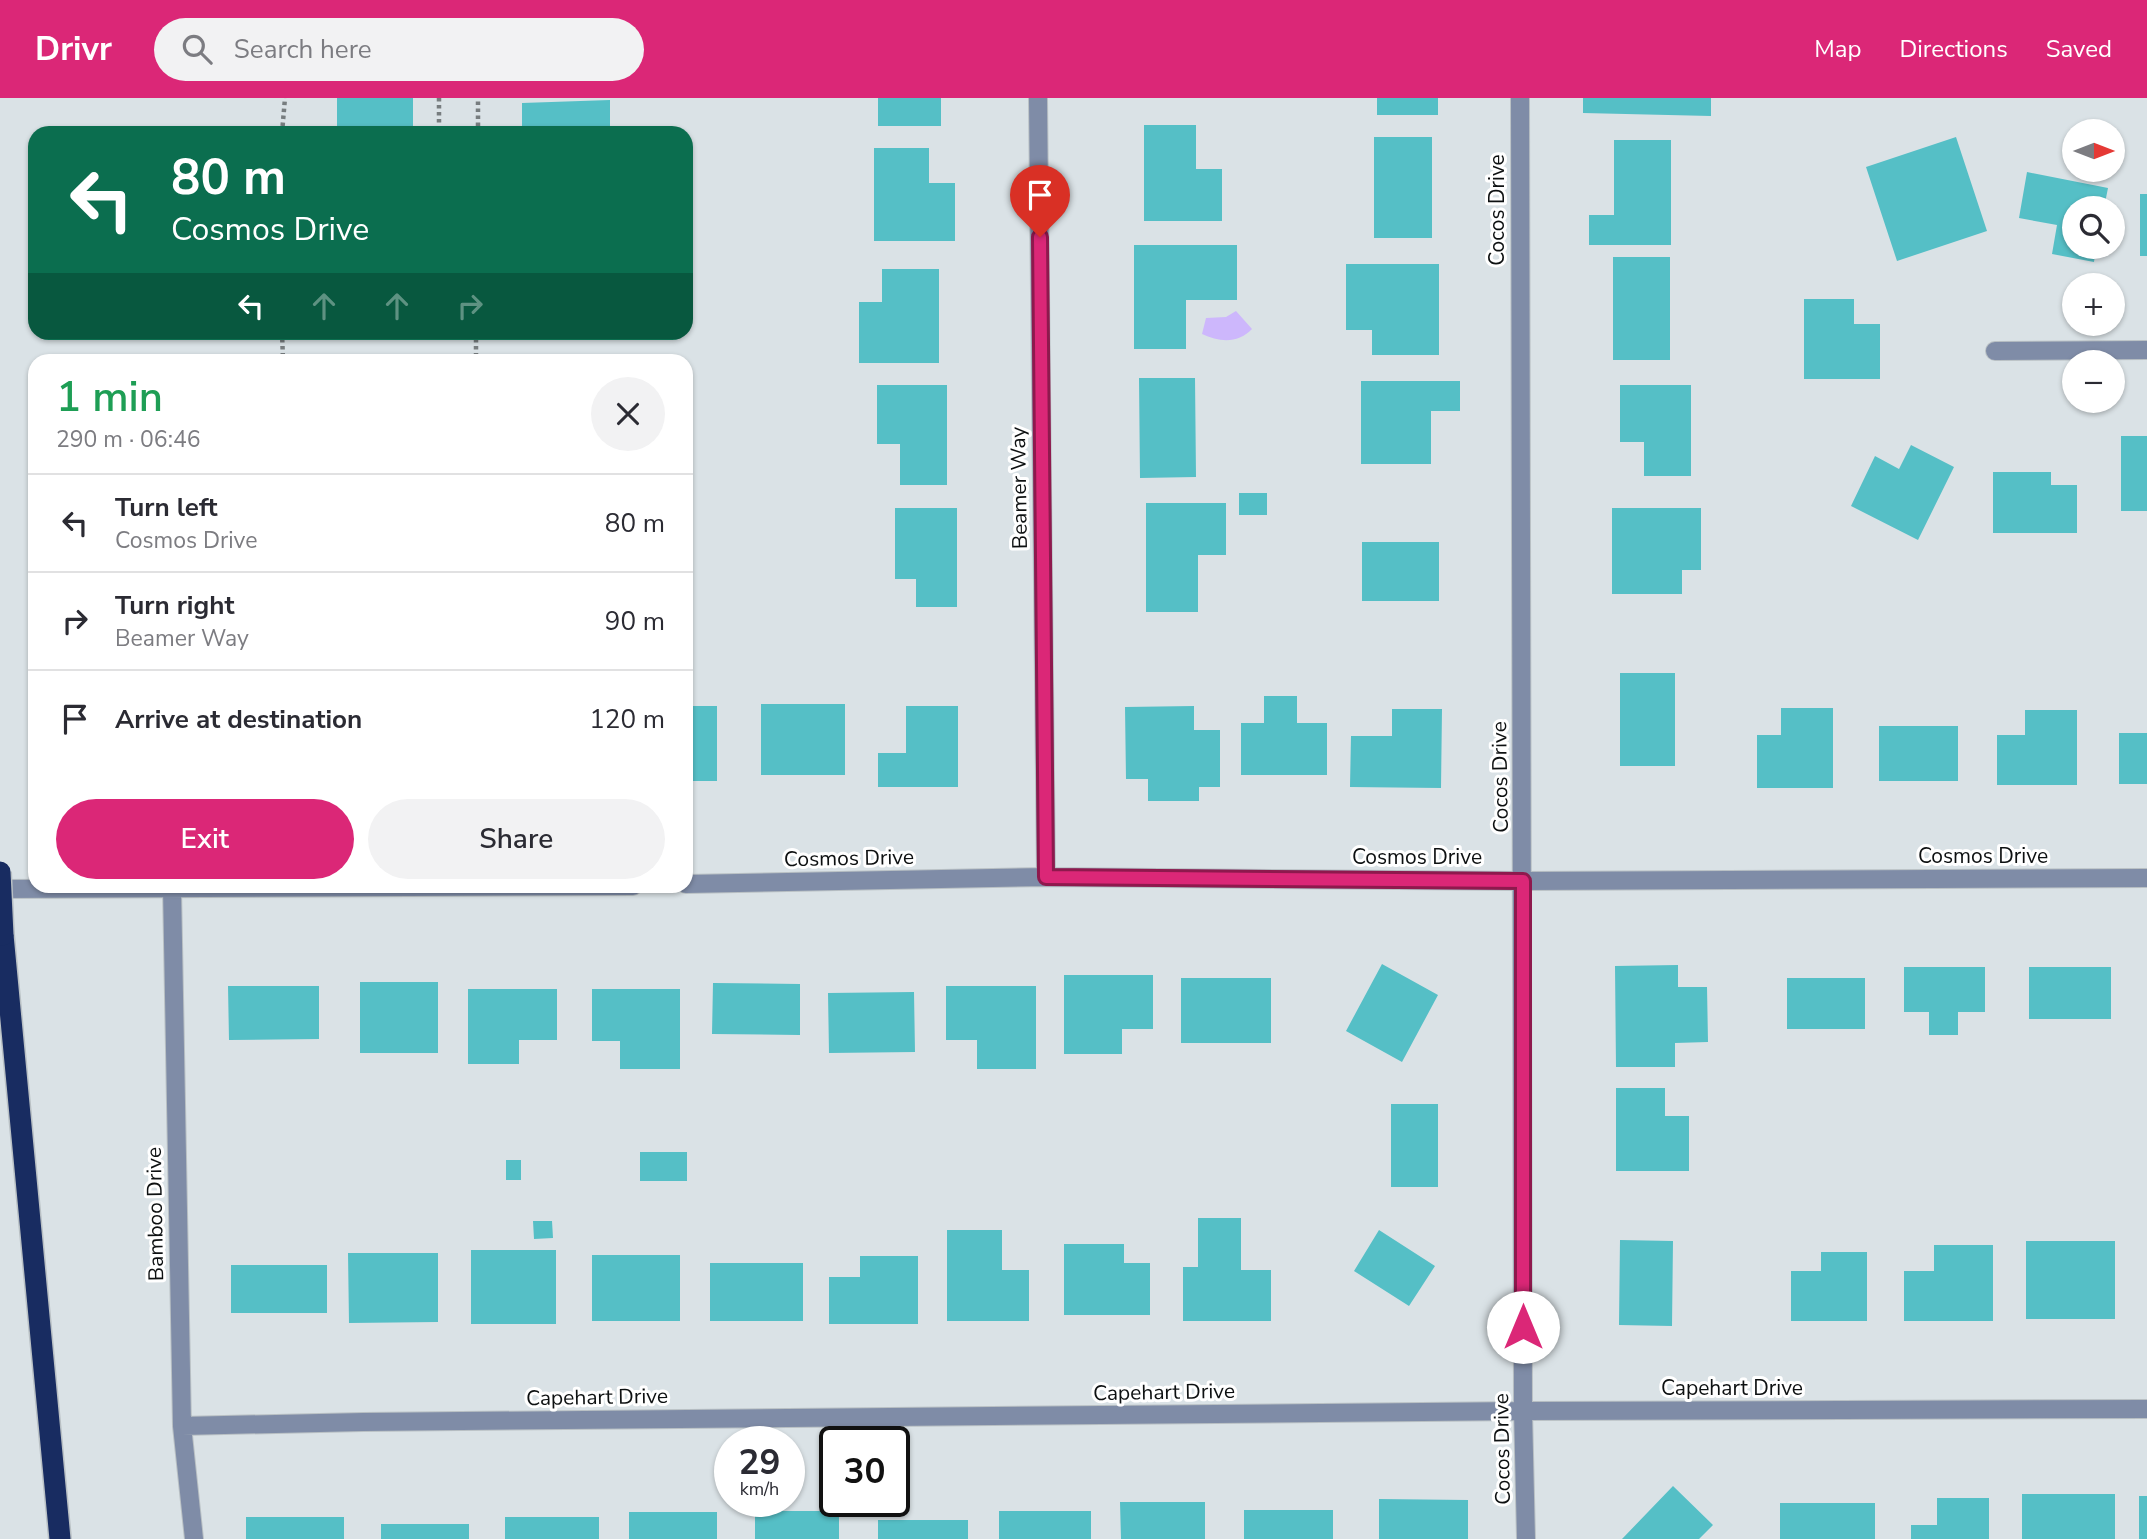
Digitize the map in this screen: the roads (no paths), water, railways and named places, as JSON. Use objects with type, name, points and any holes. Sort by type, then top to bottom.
[{"type":"highway","points":[[0,872],[3,934],[60,1539]]},
{"type":"street","name":"Beamer Way","points":[[1038,98],[1046,877]]},
{"type":"street","name":"Cocos Drive","points":[[1520,98],[1523,1411],[1526,1539]]},
{"type":"street","points":[[1995,351],[2147,350]]},
{"type":"street","name":"Cosmos Drive","points":[[693,884],[1046,877],[1523,881],[2147,878]]},
{"type":"street","points":[[0,889],[28,889]]},
{"type":"street","name":"Bamboo Drive","points":[[172,893],[182,1426],[194,1539]]},
{"type":"street","name":"Capehart Drive","points":[[182,1426],[1523,1411],[2147,1409]]}]
